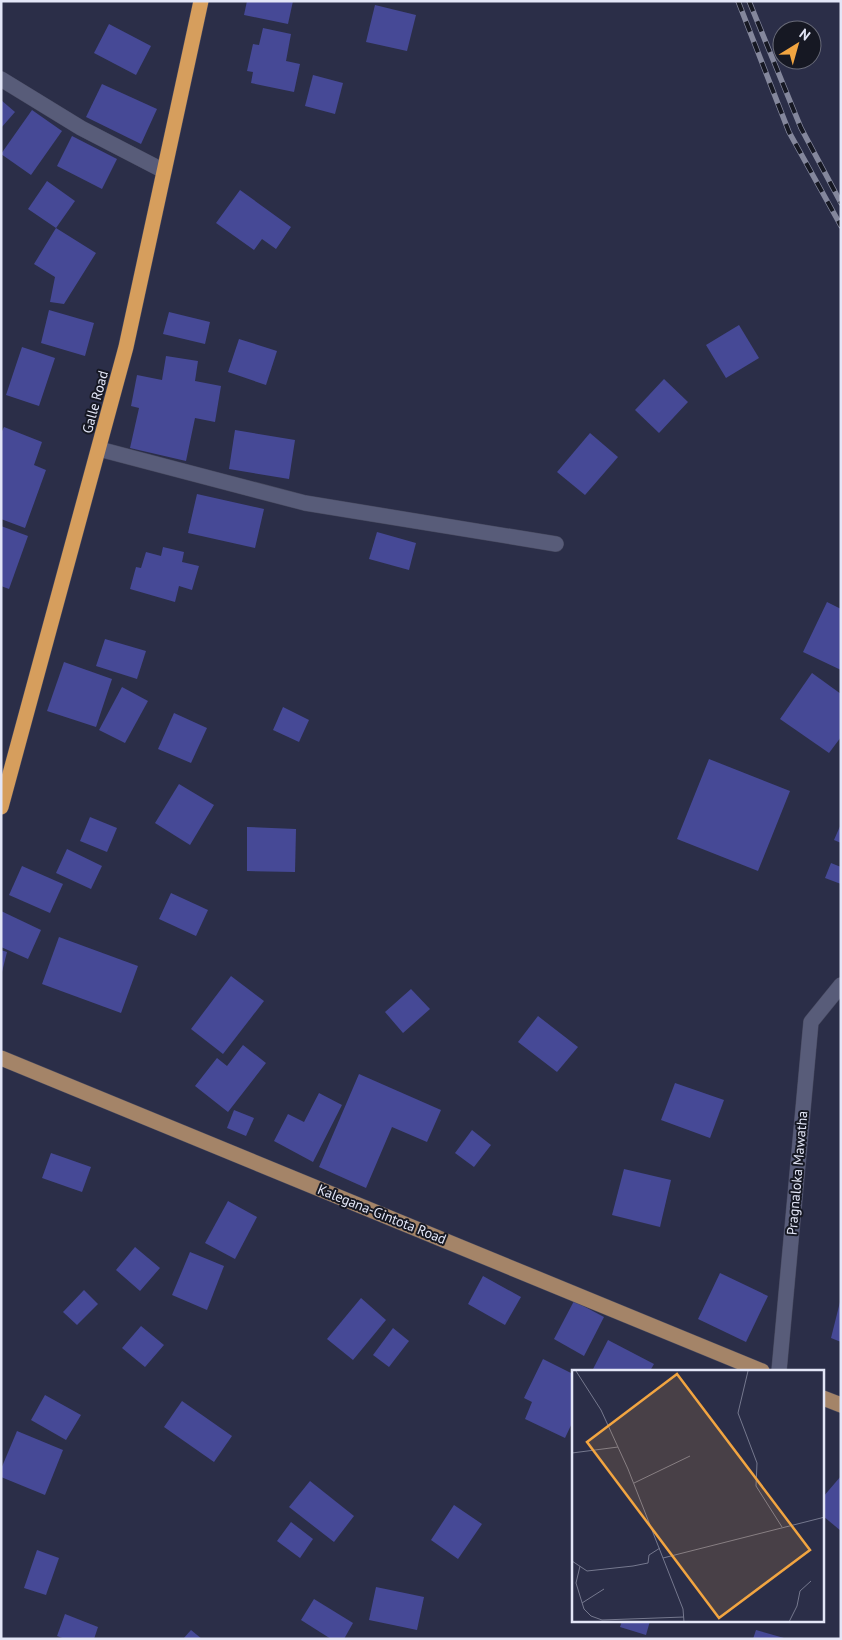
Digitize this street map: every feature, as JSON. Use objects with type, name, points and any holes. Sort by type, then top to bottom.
[{"type":"highway","name":"Galle Road","points":[[1,807],[126,347],[201,1]]},
{"type":"main road","name":"Kalegana-Gintota Road","points":[[1,1058],[760,1370]]},
{"type":"main road","points":[[824,1398],[841,1405]]},
{"type":"street","points":[[1,79],[81,128],[164,171]]},
{"type":"street","points":[[99,449],[305,503],[556,544]]},
{"type":"street","name":"Pragnaloka Mawatha","points":[[779,1370],[811,1022],[841,985]]},
{"type":"building","points":[[247,1],[293,1],[288,24],[244,15]]},
{"type":"building","points":[[375,5],[416,15],[407,51],[366,42]]},
{"type":"building","points":[[109,24],[151,46],[136,75],[94,53]]},
{"type":"building","points":[[263,28],[291,34],[286,61],[300,64],[294,92],[251,83],[253,72],[247,71],[253,44],[259,45]]},
{"type":"building","points":[[313,75],[343,83],[335,114],[305,106]]},
{"type":"building","points":[[102,84],[157,109],[141,144],[86,117]]},
{"type":"building","points":[[1,100],[15,112],[1,128]]},
{"type":"building","points":[[32,110],[62,131],[31,175],[1,154]]},
{"type":"building","points":[[72,136],[117,159],[102,189],[57,166]]},
{"type":"building","points":[[47,181],[75,201],[56,228],[28,209]]},
{"type":"building","points":[[240,190],[291,227],[276,249],[262,239],[254,250],[216,223]]},
{"type":"building","points":[[56,228],[96,253],[64,304],[50,302],[55,277],[34,264]]},
{"type":"building","points":[[49,310],[94,323],[85,356],[41,343]]},
{"type":"building","points":[[169,312],[210,322],[205,344],[163,334]]},
{"type":"building","points":[[739,325],[759,358],[726,378],[706,345]]},
{"type":"building","points":[[239,339],[277,351],[266,385],[228,372]]},
{"type":"building","points":[[22,347],[55,358],[39,406],[6,395]]},
{"type":"building","points":[[166,356],[198,361],[195,381],[221,386],[215,422],[195,418],[186,461],[130,448],[139,408],[131,406],[137,375],[162,380]]},
{"type":"building","points":[[664,379],[688,402],[659,433],[635,410]]},
{"type":"building","points":[[4,427],[42,442],[34,465],[46,470],[25,528],[1,519],[1,433]]},
{"type":"building","points":[[235,430],[295,440],[289,479],[229,469]]},
{"type":"building","points":[[590,433],[618,457],[585,495],[557,472]]},
{"type":"building","points":[[197,494],[264,509],[255,548],[188,533]]},
{"type":"building","points":[[1,526],[28,536],[9,589],[1,586]]},
{"type":"building","points":[[377,532],[416,543],[409,570],[369,559]]},
{"type":"building","points":[[163,547],[184,552],[182,562],[199,566],[192,590],[179,586],[175,602],[130,589],[136,567],[141,568],[146,552],[161,556]]},
{"type":"building","points":[[827,602],[841,609],[841,670],[803,652]]},
{"type":"building","points":[[105,639],[146,651],[137,679],[96,666]]},
{"type":"building","points":[[64,662],[112,679],[96,727],[47,711]]},
{"type":"building","points":[[812,673],[841,694],[841,737],[829,753],[780,719]]},
{"type":"building","points":[[122,687],[148,701],[125,743],[99,730]]},
{"type":"building","points":[[283,707],[309,720],[299,742],[273,730]]},
{"type":"building","points":[[174,713],[207,728],[191,763],[158,749]]},
{"type":"building","points":[[709,759],[790,791],[758,871],[677,839]]},
{"type":"building","points":[[179,784],[214,805],[190,845],[155,823]]},
{"type":"building","points":[[90,817],[117,828],[107,852],[80,841]]},
{"type":"building","points":[[841,824],[841,843],[834,840]]},
{"type":"building","points":[[247,827],[296,829],[295,872],[247,871]]},
{"type":"building","points":[[67,849],[102,866],[91,889],[56,873]]},
{"type":"building","points":[[831,863],[841,867],[841,884],[825,878]]},
{"type":"building","points":[[22,866],[63,884],[50,913],[9,895]]},
{"type":"building","points":[[171,893],[208,910],[196,936],[159,919]]},
{"type":"building","points":[[1,911],[41,930],[28,959],[1,947]]},
{"type":"building","points":[[59,937],[138,966],[121,1013],[42,984]]},
{"type":"building","points":[[1,950],[7,952],[2,972],[1,972]]},
{"type":"building","points":[[231,976],[264,1001],[223,1054],[191,1029]]},
{"type":"building","points":[[411,989],[430,1009],[403,1033],[385,1012]]},
{"type":"building","points":[[538,1016],[578,1047],[557,1072],[518,1042]]},
{"type":"building","points":[[243,1045],[266,1063],[228,1112],[195,1086],[217,1058],[227,1066]]},
{"type":"building","points":[[359,1074],[441,1110],[427,1142],[392,1127],[366,1188],[319,1167]]},
{"type":"building","points":[[675,1083],[724,1100],[710,1138],[661,1120]]},
{"type":"building","points":[[319,1093],[342,1105],[313,1162],[274,1141],[288,1114],[304,1122]]},
{"type":"building","points":[[234,1110],[254,1118],[246,1136],[227,1128]]},
{"type":"building","points":[[472,1130],[491,1145],[474,1167],[455,1153]]},
{"type":"building","points":[[51,1153],[91,1167],[82,1192],[42,1178]]},
{"type":"building","points":[[624,1169],[671,1180],[660,1227],[612,1215]]},
{"type":"building","points":[[228,1201],[257,1217],[235,1259],[205,1243]]},
{"type":"building","points":[[135,1247],[160,1268],[140,1291],[116,1270]]},
{"type":"building","points":[[190,1252],[224,1266],[207,1310],[172,1295]]},
{"type":"building","points":[[720,1273],[768,1296],[746,1342],[698,1319]]},
{"type":"building","points":[[483,1276],[521,1297],[505,1325],[468,1304]]},
{"type":"building","points":[[84,1290],[98,1304],[77,1325],[63,1312]]},
{"type":"building","points":[[361,1298],[386,1320],[353,1360],[327,1339]]},
{"type":"building","points":[[574,1301],[604,1317],[584,1356],[554,1339]]},
{"type":"building","points":[[841,1302],[841,1342],[831,1338]]},
{"type":"building","points":[[141,1326],[164,1345],[145,1367],[122,1348]]},
{"type":"building","points":[[393,1328],[409,1341],[389,1367],[373,1355]]},
{"type":"building","points":[[608,1340],[654,1364],[651,1370],[593,1370]]},
{"type":"building","points":[[543,1359],[572,1374],[572,1423],[565,1438],[525,1419],[532,1402],[524,1398]]},
{"type":"building","points":[[45,1395],[81,1415],[66,1440],[31,1420]]},
{"type":"building","points":[[182,1401],[232,1436],[214,1462],[164,1427]]},
{"type":"building","points":[[17,1431],[63,1450],[45,1495],[1,1477],[1,1469]]},
{"type":"building","points":[[841,1476],[841,1531],[824,1517],[824,1496]]},
{"type":"building","points":[[310,1481],[354,1516],[334,1542],[289,1507]]},
{"type":"building","points":[[454,1505],[482,1524],[458,1559],[431,1540]]},
{"type":"building","points":[[291,1522],[313,1539],[300,1558],[277,1541]]},
{"type":"building","points":[[37,1550],[59,1558],[46,1595],[24,1588]]},
{"type":"building","points":[[376,1587],[424,1597],[417,1630],[369,1620]]},
{"type":"building","points":[[314,1599],[353,1623],[344,1639],[331,1639],[301,1620]]},
{"type":"building","points":[[65,1614],[98,1627],[94,1639],[65,1639],[57,1636]]},
{"type":"building","points":[[622,1622],[650,1622],[646,1635],[620,1627]]},
{"type":"building","points":[[191,1630],[202,1639],[183,1639]]},
{"type":"building","points":[[756,1630],[784,1638],[784,1639],[753,1639]]},
{"type":"railway","points":[[738,1],[789,132],[841,226]]},
{"type":"railway","points":[[749,1],[801,128],[841,203]]}]
